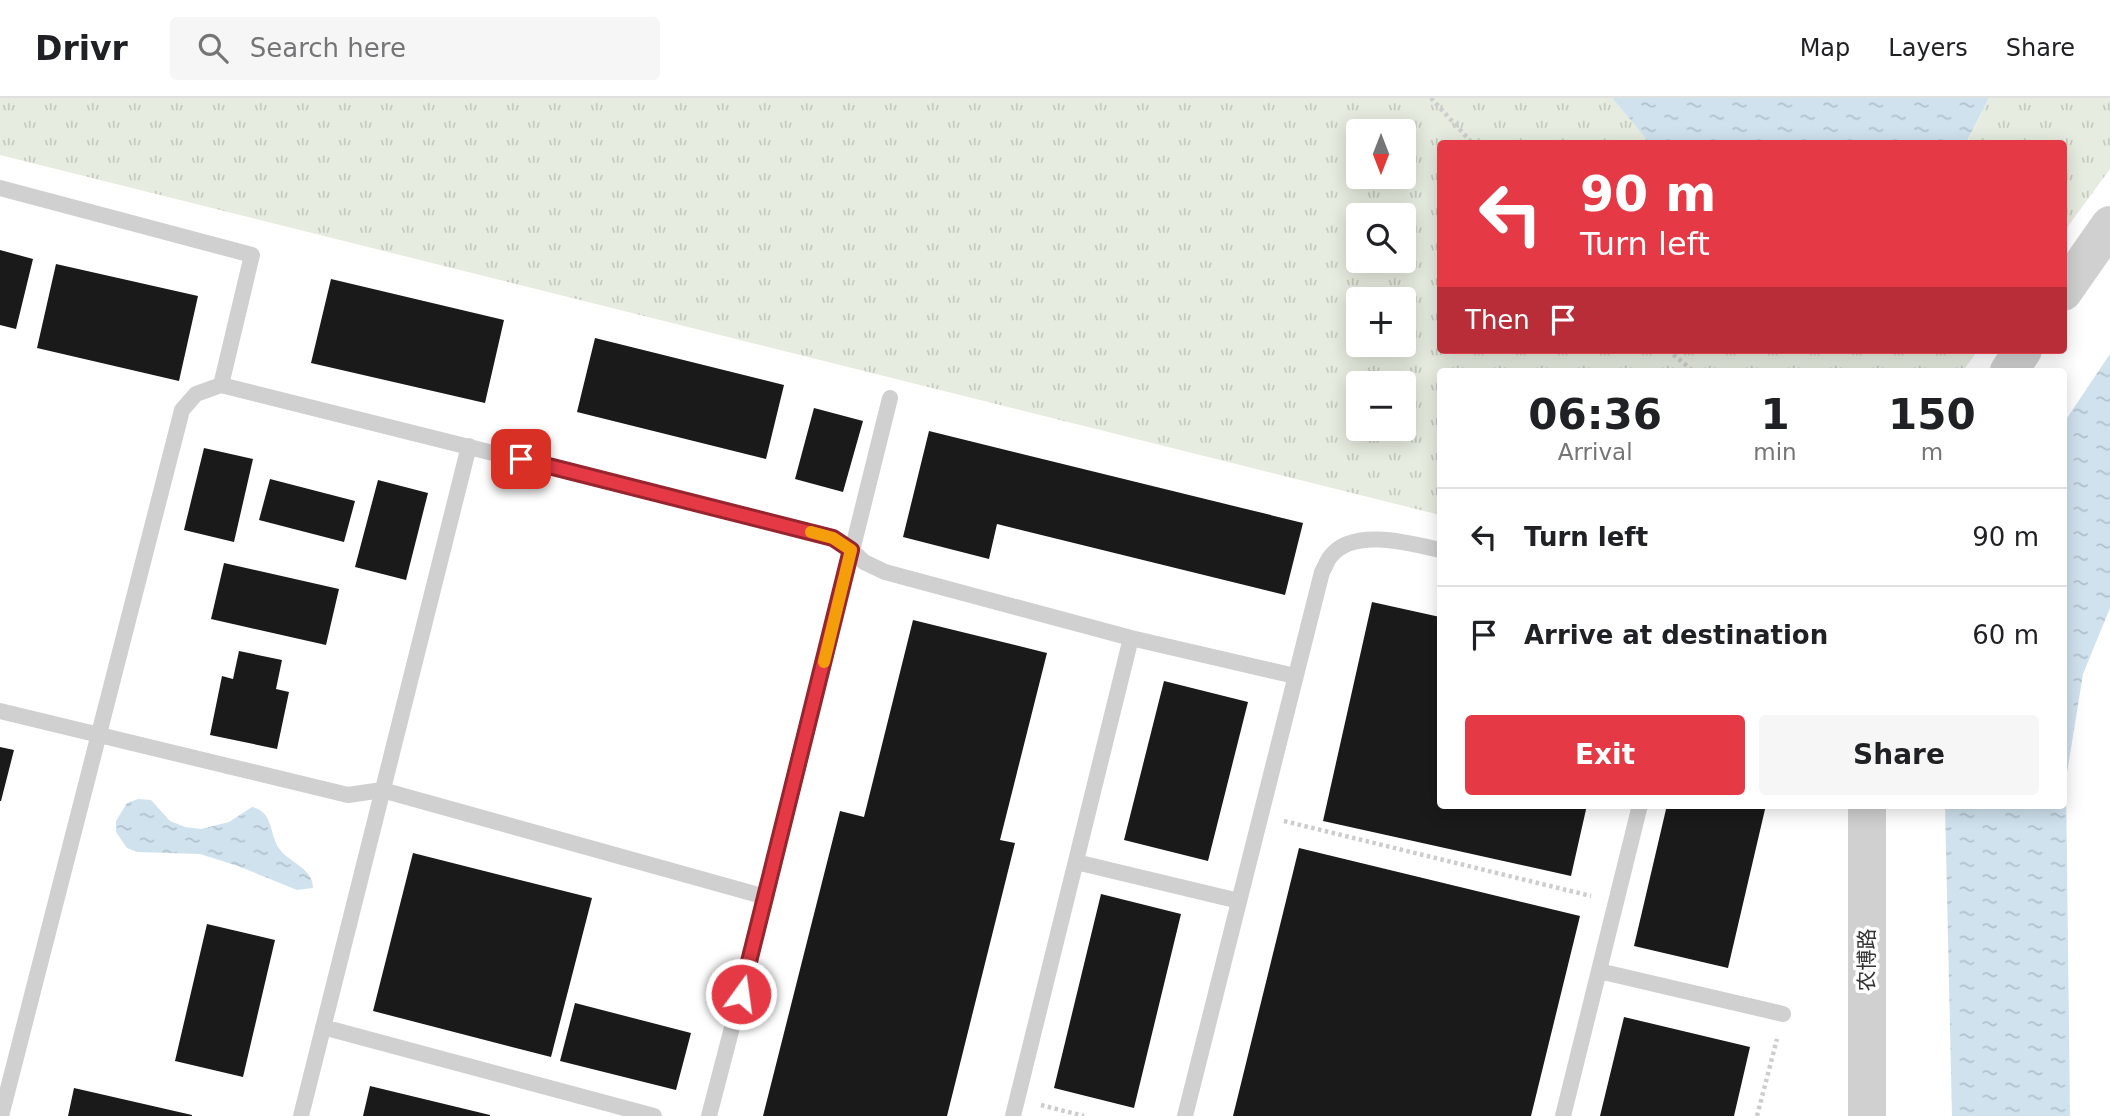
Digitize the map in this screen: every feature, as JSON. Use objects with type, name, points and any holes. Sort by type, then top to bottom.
[{"type":"street","points":[[2067,286],[2110,225]]},
{"type":"street","name":"农博路","points":[[1867,809],[1867,1116]]},
{"type":"lane","points":[[0,188],[252,255],[221,385]]},
{"type":"lane","points":[[1,1116],[182,410],[195,394],[221,385],[833,538],[864,562],[886,572],[1131,638],[1295,677]]},
{"type":"lane","points":[[709,1116],[890,398]]},
{"type":"lane","points":[[301,1116],[469,446]]},
{"type":"lane","points":[[1185,1116],[1322,572],[1330,556],[1343,546],[1363,540],[1401,540],[1437,549]]},
{"type":"lane","points":[[1013,1116],[1131,638]]},
{"type":"lane","points":[[0,711],[348,795],[382,790],[766,897]]},
{"type":"lane","points":[[1563,1116],[1639,809]]},
{"type":"lane","points":[[1076,862],[1239,901]]},
{"type":"lane","points":[[1599,971],[1783,1014]]},
{"type":"lane","points":[[323,1027],[654,1116]]},
{"type":"path","points":[[1431,98],[1469,140]]},
{"type":"path","points":[[1673,354],[1689,368]]},
{"type":"path","points":[[1260,815],[1616,903]]},
{"type":"path","points":[[1757,1116],[1783,1014]]},
{"type":"path","points":[[1017,1099],[1084,1116]]},
{"type":"green space","points":[[0,98],[1612,98],[1648,140],[1437,140],[1437,354],[1975,354],[1965,368],[1437,368],[1437,514],[0,155]]},
{"type":"green space","points":[[1989,98],[2110,98],[2110,169],[2067,228],[2067,140],[1968,140]]},
{"type":"water","points":[[1612,98],[1989,98],[1968,140],[1648,140]]},
{"type":"water","points":[[2110,354],[2110,608],[2083,674],[2067,773],[2067,418]]},
{"type":"water","points":[[138,799],[151,800],[170,821],[201,829],[229,822],[252,807],[259,809],[270,823],[278,847],[305,870],[313,888],[297,890],[200,854],[137,852],[127,848],[116,832],[116,821],[127,803]]},
{"type":"water","points":[[1945,809],[2066,809],[2070,1116],[1952,1116]]},
{"type":"building","points":[[0,250],[33,259],[16,329],[0,325]]},
{"type":"building","points":[[56,264],[198,296],[179,381],[37,348]]},
{"type":"building","points":[[331,279],[504,320],[485,403],[311,363]]},
{"type":"building","points":[[595,338],[784,385],[766,459],[577,412]]},
{"type":"building","points":[[814,408],[863,421],[843,492],[795,479]]},
{"type":"building","points":[[929,431],[1303,523],[1285,595],[997,524],[989,559],[903,537]]},
{"type":"building","points":[[204,448],[253,459],[234,542],[184,530]]},
{"type":"building","points":[[270,479],[355,501],[344,542],[259,520]]},
{"type":"building","points":[[378,480],[428,493],[406,580],[355,567]]},
{"type":"building","points":[[224,563],[339,589],[326,645],[211,619]]},
{"type":"building","points":[[1372,602],[1437,616],[1437,809],[1586,809],[1571,876],[1323,821]]},
{"type":"building","points":[[913,620],[1047,653],[1000,840],[1015,843],[947,1116],[763,1116],[840,811],[864,817]]},
{"type":"building","points":[[239,651],[282,660],[276,689],[289,692],[277,749],[210,735],[222,676],[233,679]]},
{"type":"building","points":[[1164,681],[1248,702],[1208,861],[1124,840]]},
{"type":"building","points":[[0,747],[14,750],[1,801],[0,801]]},
{"type":"building","points":[[1666,809],[1765,809],[1728,968],[1634,946]]},
{"type":"building","points":[[1299,848],[1580,916],[1531,1116],[1233,1116]]},
{"type":"building","points":[[413,853],[592,898],[551,1057],[373,1011]]},
{"type":"building","points":[[1101,894],[1181,914],[1134,1108],[1054,1088]]},
{"type":"building","points":[[207,924],[275,940],[243,1077],[175,1061]]},
{"type":"building","points":[[575,1003],[691,1033],[676,1090],[560,1061]]},
{"type":"building","points":[[1624,1017],[1750,1047],[1734,1116],[1600,1116]]},
{"type":"building","points":[[370,1086],[490,1115],[490,1116],[363,1116]]},
{"type":"building","points":[[74,1088],[192,1115],[192,1116],[68,1116]]},
{"type":"slow traffic","points":[[811,532],[833,538],[851,550],[824,662]]},
{"type":"route","points":[[521,459],[833,538],[851,550],[741,994]]}]
